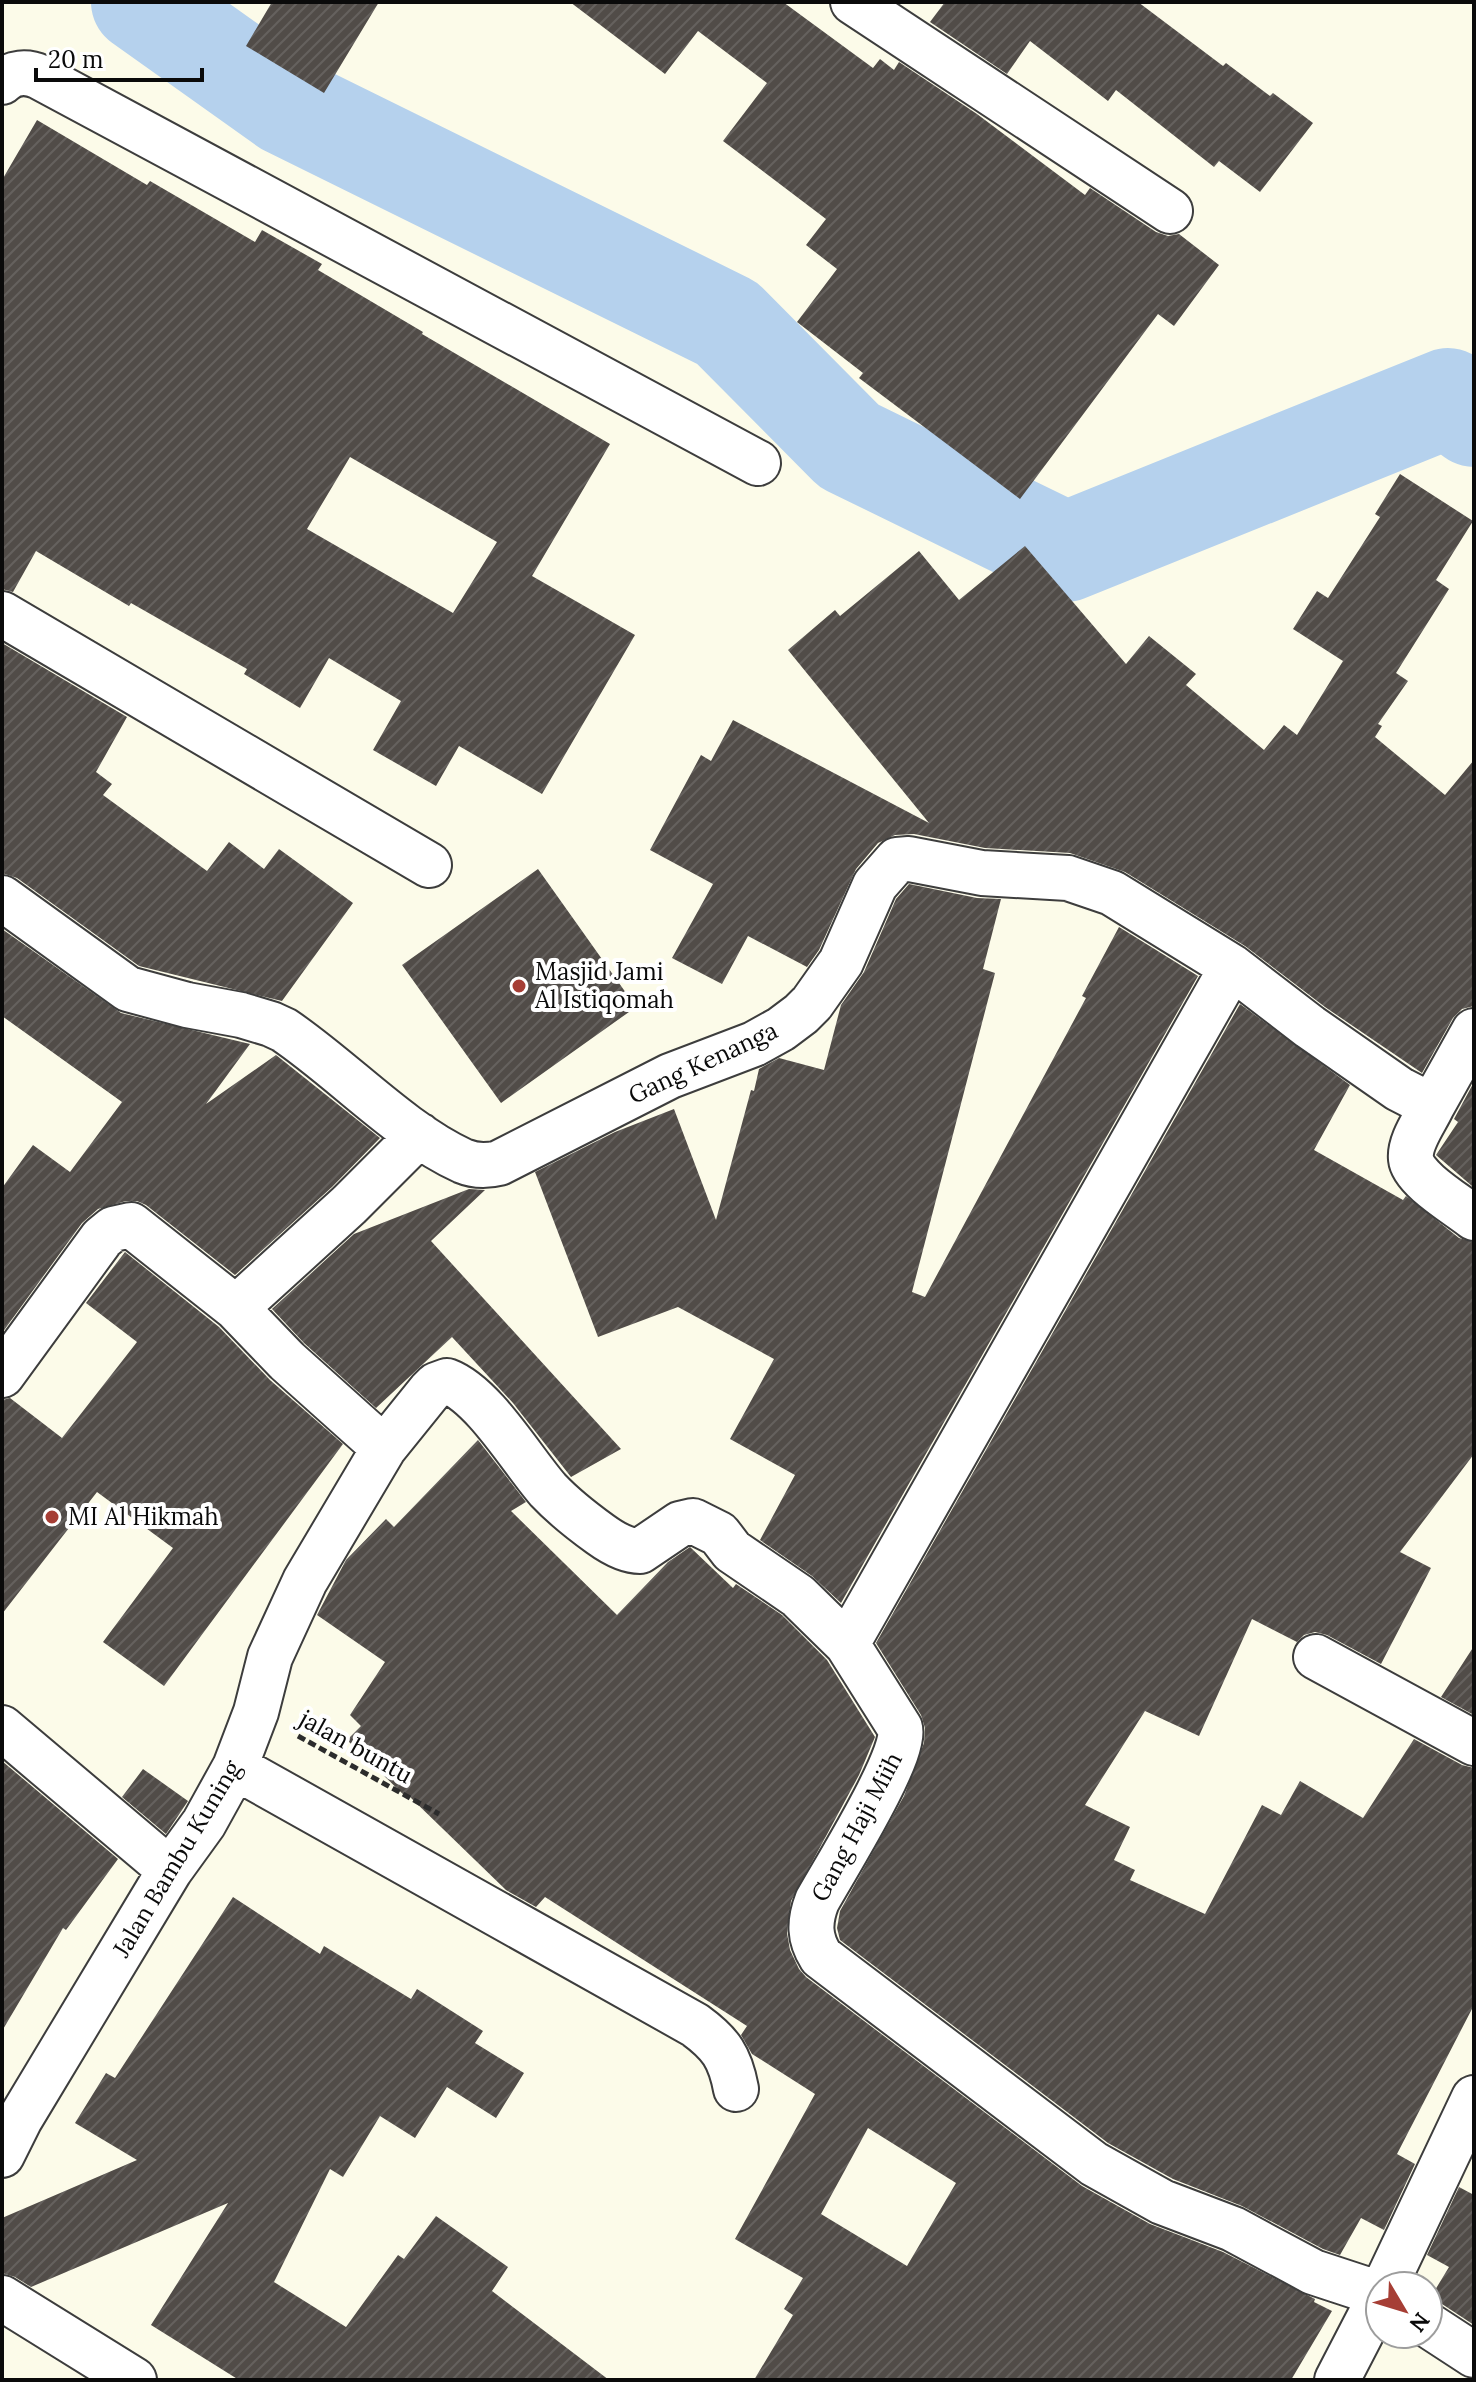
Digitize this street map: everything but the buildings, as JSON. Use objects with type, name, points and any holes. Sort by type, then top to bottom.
[{"type":"street","points":[[853,2],[1170,211]]},
{"type":"street","points":[[2,82],[14,74],[40,77],[758,463]]},
{"type":"street","points":[[2,614],[429,865]]},
{"type":"street","name":"Gang Kenanga","points":[[2,898],[128,989],[241,1015],[284,1030],[419,1135],[463,1161],[481,1166],[499,1163],[670,1076],[754,1044],[781,1029],[812,1003],[841,962],[875,885],[897,860],[909,859],[982,873],[1068,878],[1112,893],[1232,967],[1310,1027],[1399,1089],[1432,1106]]},
{"type":"street","points":[[847,1644],[1232,967]]},
{"type":"street","points":[[1474,1031],[1432,1106],[1410,1158],[1416,1174],[1474,1218]]},
{"type":"street","points":[[236,1308],[349,1205],[419,1135]]},
{"type":"street","points":[[2,1375],[102,1238],[113,1229],[131,1225],[236,1308],[287,1361],[384,1448]]},
{"type":"street","name":"Gang Haji Miih","points":[[430,1391],[447,1381],[468,1390],[557,1499],[609,1540],[640,1551],[680,1524],[700,1523],[719,1534],[732,1551],[798,1596],[847,1644],[900,1728],[902,1738],[888,1773],[817,1901],[810,1928],[821,1957],[1094,2164],[1162,2202],[1233,2229],[1313,2272],[1364,2290]]},
{"type":"street","name":"Jalan Bambu Kuning","points":[[2,2155],[20,2119],[170,1870],[204,1823],[235,1767],[256,1712],[270,1657],[287,1616],[384,1448],[430,1391]]},
{"type":"street","points":[[1316,1657],[1474,1743]]},
{"type":"street","points":[[2,1728],[170,1870]]},
{"type":"street","points":[[235,1767],[695,2025],[716,2040],[732,2067],[736,2089]]},
{"type":"street","points":[[1393,2270],[1474,2098]]},
{"type":"street","points":[[2,2298],[134,2380]]},
{"type":"street","points":[[1337,2380],[1364,2327]]},
{"type":"street","points":[[1444,2335],[1474,2355]]},
{"type":"path","name":"jalan buntu","points":[[256,1712],[439,1814]]},
{"type":"waterway","points":[[141,2],[287,106],[727,323],[849,446],[1066,552],[1448,398],[1474,417]]},
{"type":"place","name":"Masjid Jami Al Istiqomah","points":[[519,986]]},
{"type":"place","name":"MI Al Hikmah","points":[[52,1517]]}]
